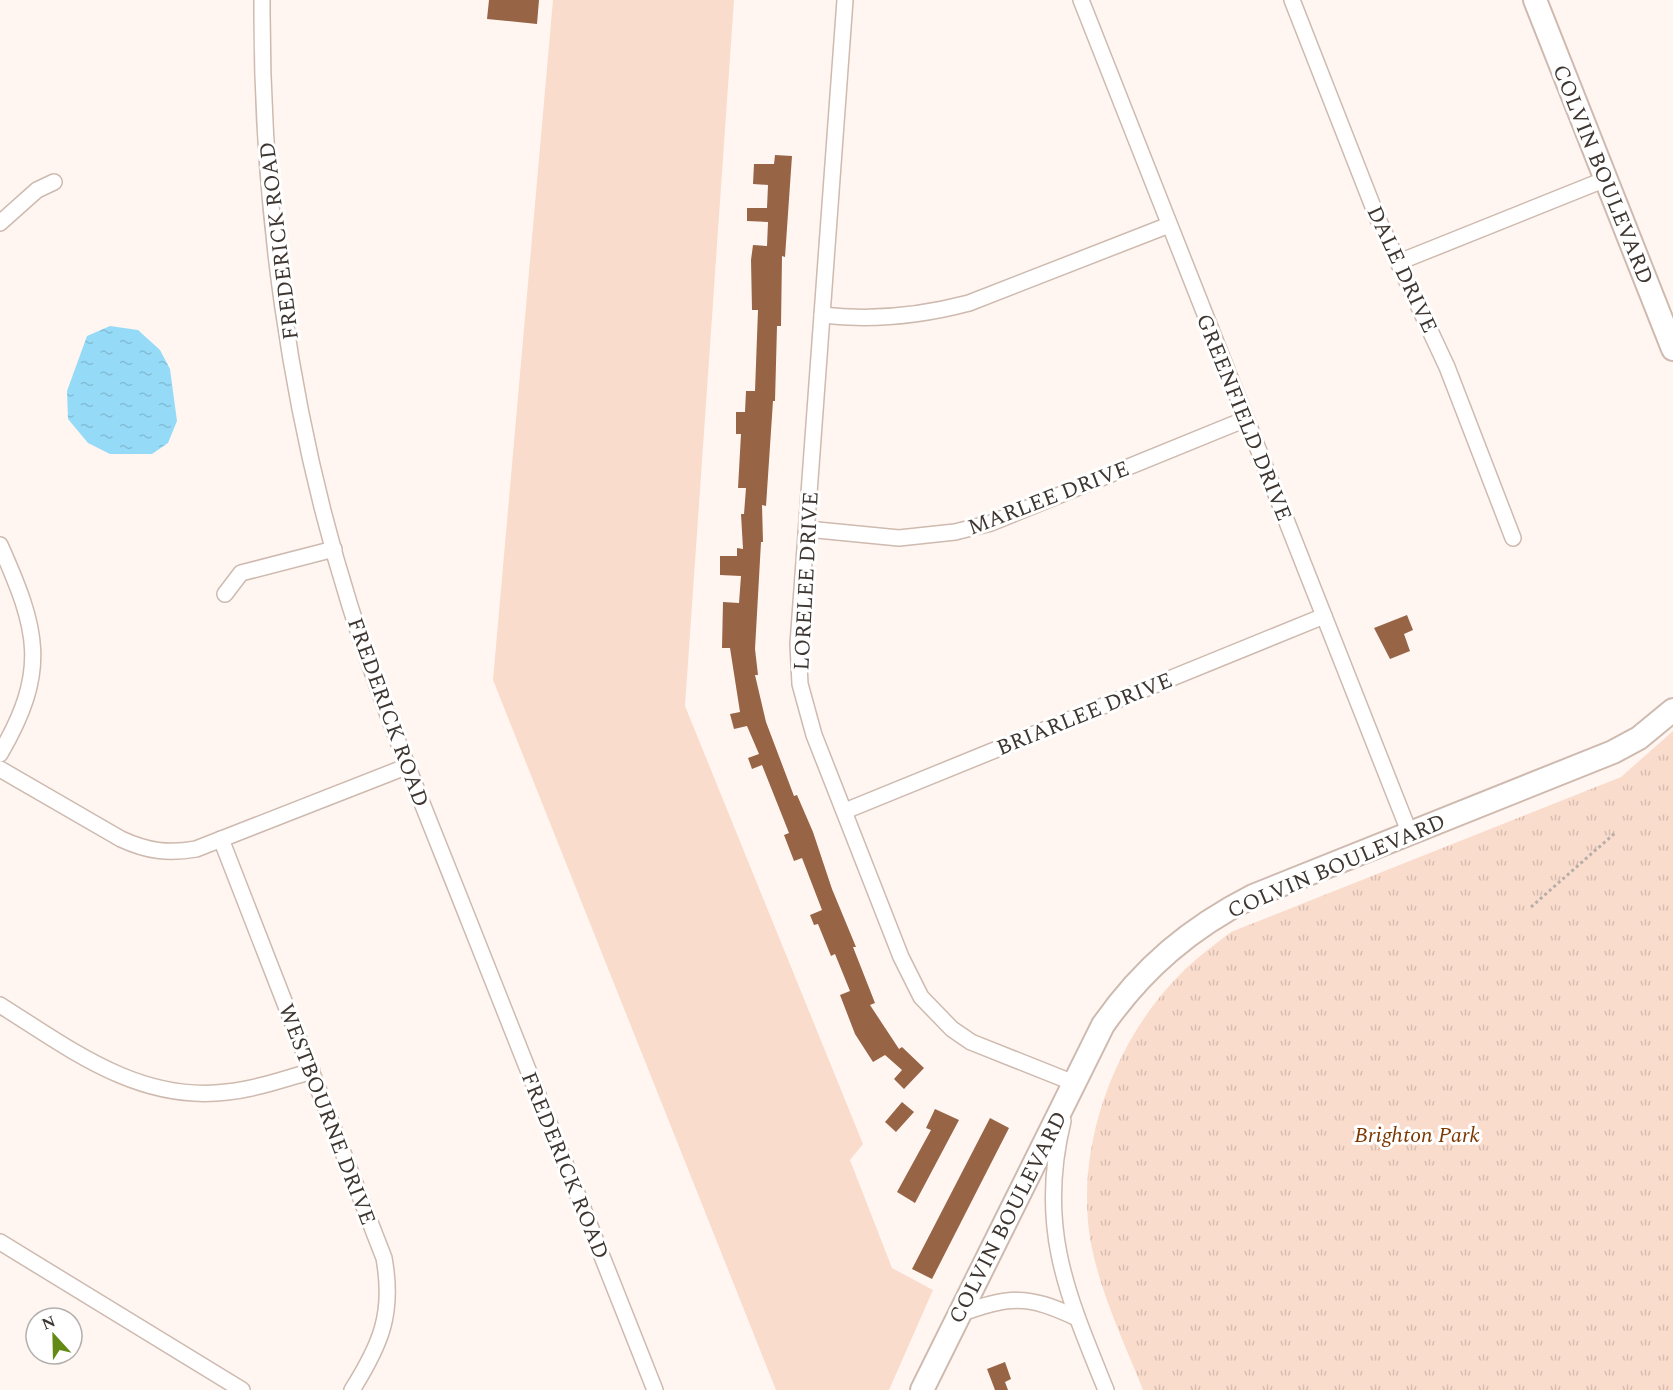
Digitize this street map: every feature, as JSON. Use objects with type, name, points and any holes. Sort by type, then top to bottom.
[{"type":"street","name":"FREDERICK ROAD","points":[[262,0],[267,171],[280,285],[300,402],[334,549],[350,605],[408,766],[655,1390]]},
{"type":"street","name":"LORELEE DRIVE","points":[[845,0],[798,644],[800,684],[814,735],[901,957],[910,977],[929,1005],[952,1029],[971,1042],[1074,1083]]},
{"type":"street","name":"GREENFIELD DRIVE","points":[[1081,0],[1410,834]]},
{"type":"street","name":"DALE DRIVE","points":[[1292,0],[1377,217],[1447,367],[1513,538]]},
{"type":"street","name":"COLVIN BOULEVARD","points":[[1536,0],[1673,349]]},
{"type":"street","points":[[1399,262],[1606,179]]},
{"type":"street","points":[[0,223],[37,190],[54,182]]},
{"type":"street","points":[[822,315],[875,319],[939,311],[969,303],[1169,225]]},
{"type":"street","name":"MARLEE DRIVE","points":[[807,529],[899,538],[955,532],[991,523],[1246,419]]},
{"type":"street","points":[[0,545],[23,596],[29,617],[33,662],[24,705],[0,754]]},
{"type":"street","points":[[225,594],[241,573],[334,549]]},
{"type":"street","name":"BRIARLEE DRIVE","points":[[844,811],[1324,616]]},
{"type":"street","name":"COLVIN BOULEVARD","points":[[922,1390],[957,1315],[1103,1025],[1122,999],[1152,966],[1194,929],[1253,896],[1613,752],[1639,738],[1673,710]]},
{"type":"street","points":[[0,769],[139,847],[176,852],[196,849],[408,766]]},
{"type":"street","name":"WESTBOURNE DRIVE","points":[[221,839],[384,1258],[388,1280],[386,1321],[379,1342],[352,1390]]},
{"type":"street","points":[[0,1005],[100,1068],[144,1085],[174,1092],[225,1093],[254,1088],[312,1071]]},
{"type":"street","points":[[1074,1083],[1059,1137],[1053,1203],[1060,1270],[1106,1390]]},
{"type":"street","points":[[0,1242],[242,1390]]},
{"type":"street","points":[[957,1315],[987,1304],[1017,1299],[1044,1302],[1077,1318]]},
{"type":"path","points":[[1530,907],[1615,833]]},
{"type":"green space","points":[[553,0],[734,0],[685,706],[863,1144],[850,1160],[892,1268],[933,1290],[889,1390],[776,1390],[493,680]]},
{"type":"green space","name":"Brighton Park","points":[[1673,731],[1673,1390],[1143,1390],[1095,1263],[1087,1206],[1089,1168],[1095,1129],[1122,1055],[1142,1021],[1165,990],[1197,959],[1231,932],[1621,777]]},
{"type":"water","points":[[110,326],[138,330],[160,350],[170,369],[177,421],[168,443],[152,454],[110,454],[88,443],[68,419],[67,391],[87,336]]},
{"type":"building","points":[[489,0],[539,0],[537,24],[487,19]]},
{"type":"building","points":[[775,155],[792,156],[785,257],[782,256],[781,326],[777,326],[775,401],[773,401],[766,506],[762,505],[763,542],[761,542],[755,649],[758,675],[755,675],[766,722],[794,796],[797,795],[813,832],[832,889],[856,947],[853,947],[875,1003],[870,1005],[899,1049],[902,1047],[924,1068],[904,1089],[894,1079],[902,1070],[885,1055],[873,1062],[855,1034],[840,995],[850,991],[835,954],[831,956],[818,924],[814,925],[810,915],[822,910],[802,858],[794,861],[784,835],[789,833],[762,765],[752,769],[748,758],[759,754],[747,726],[734,729],[730,714],[740,712],[730,648],[722,648],[723,602],[739,603],[741,576],[720,575],[720,556],[737,556],[737,548],[743,549],[741,514],[744,514],[746,488],[738,488],[741,434],[736,434],[736,412],[745,412],[746,391],[755,391],[758,310],[752,310],[751,260],[753,245],[767,246],[768,222],[747,221],[747,208],[767,208],[768,185],[753,184],[754,164],[774,164]]},
{"type":"building","points":[[1407,615],[1413,630],[1404,634],[1410,651],[1390,659],[1374,628]]},
{"type":"building","points":[[902,1102],[914,1112],[896,1132],[885,1122]]},
{"type":"building","points":[[935,1109],[959,1120],[915,1203],[897,1192],[931,1130],[926,1128]]},
{"type":"building","points":[[990,1118],[1009,1128],[932,1279],[912,1269]]},
{"type":"building","points":[[1005,1362],[1011,1379],[1005,1382],[1008,1390],[995,1390],[987,1369]]}]
